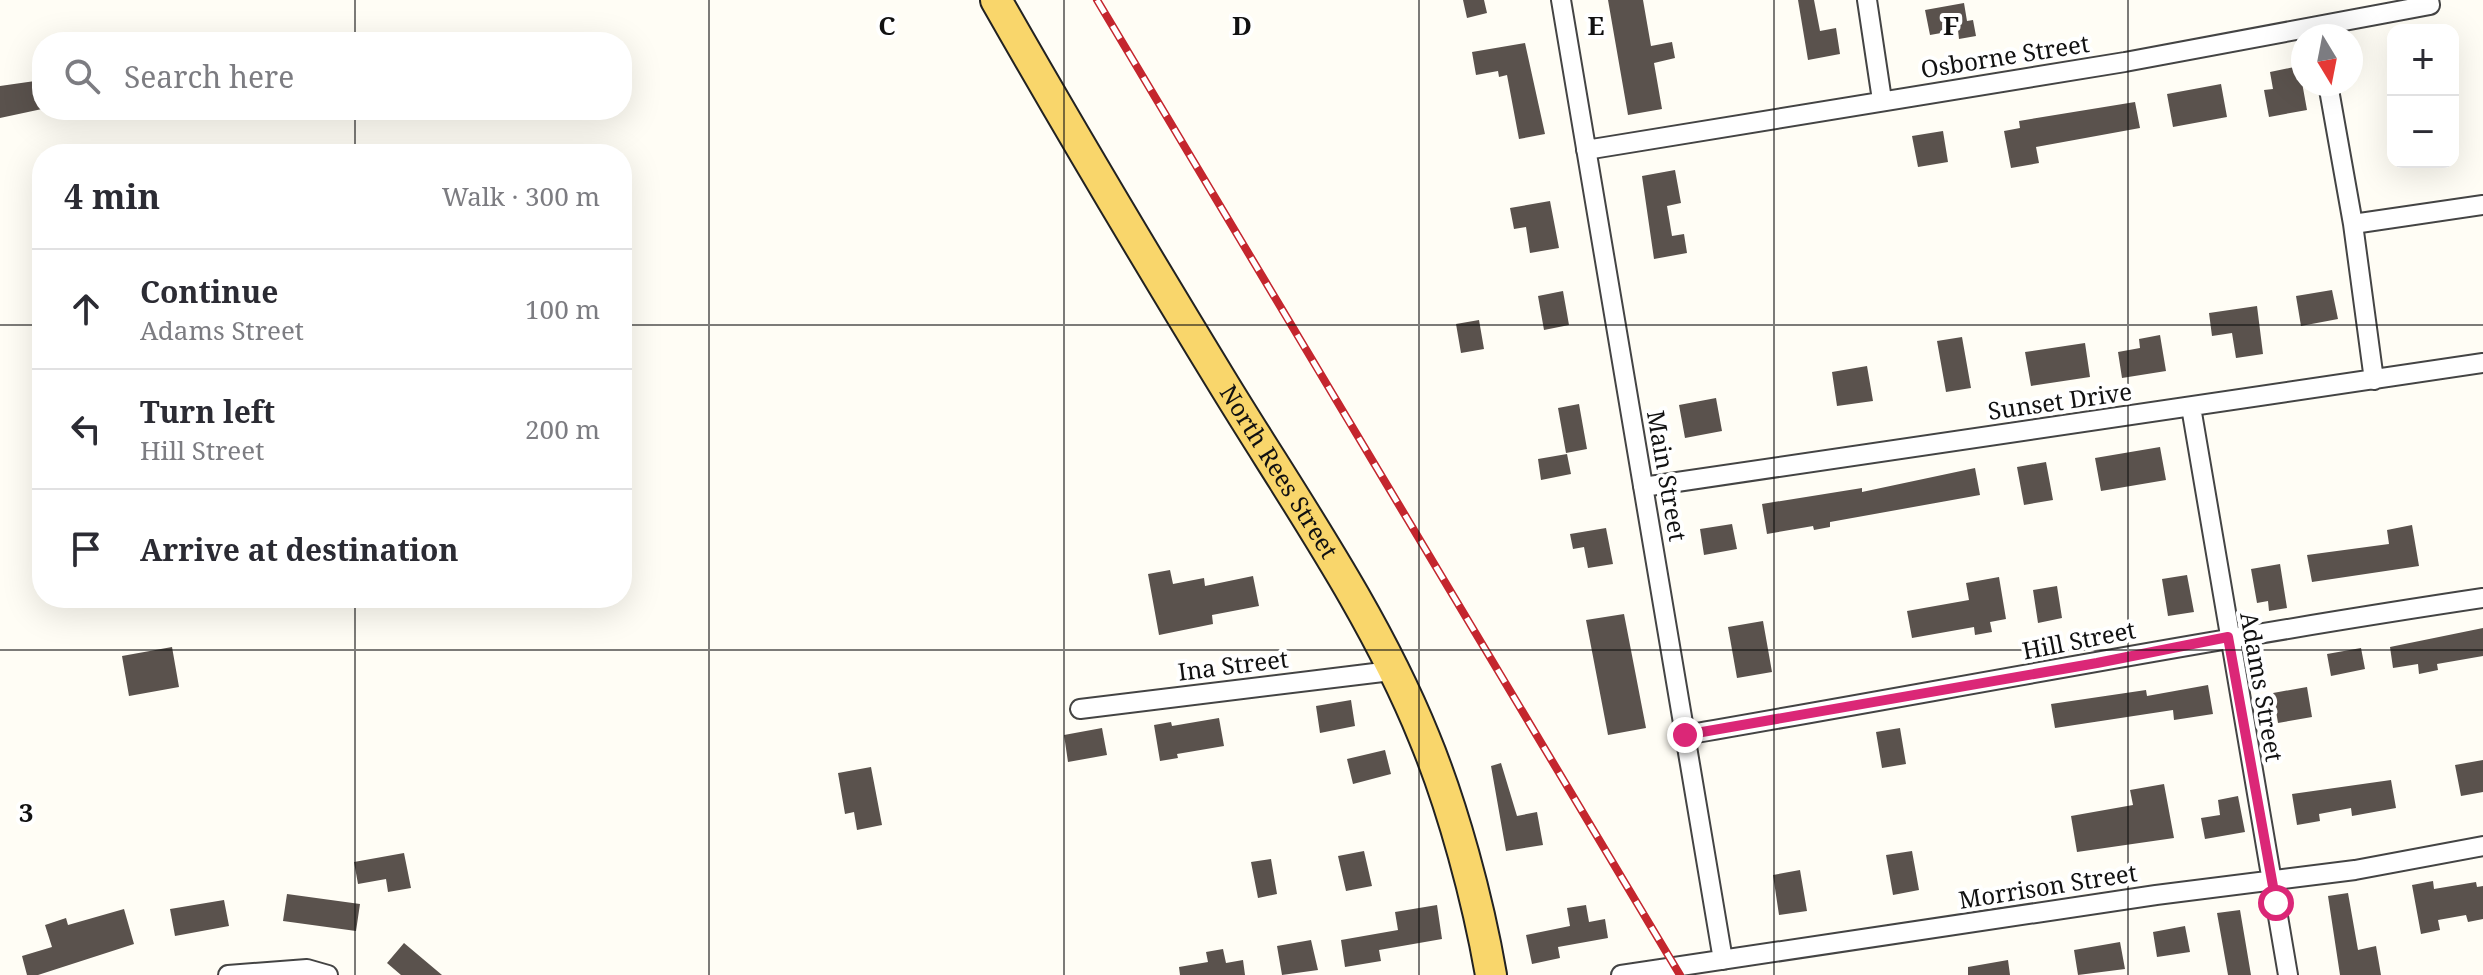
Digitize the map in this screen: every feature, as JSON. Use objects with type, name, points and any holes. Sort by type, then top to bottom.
[{"type":"main road","name":"North Rees Street","points":[[996,0],[1101,182],[1357,604],[1423,736],[1446,801],[1491,975]]},
{"type":"street","name":"Main Street","points":[[1561,0],[1723,960]]},
{"type":"street","points":[[1867,0],[1882,100]]},
{"type":"street","name":"Osborne Street","points":[[2342,24],[2430,3]]},
{"type":"street","name":"Osborne Street","points":[[1586,150],[2291,35]]},
{"type":"street","points":[[2330,96],[2353,224],[2374,380]]},
{"type":"street","points":[[2353,224],[2483,205]]},
{"type":"street","name":"Sunset Drive","points":[[1643,487],[2483,363]]},
{"type":"street","name":"Adams Street","points":[[2191,407],[2288,975]]},
{"type":"street","name":"Hill Street","points":[[1685,735],[2228,637],[2483,598]]},
{"type":"street","name":"Ina Street","points":[[1080,709],[1391,671]]},
{"type":"street","name":"Morrison Street","points":[[1621,975],[2156,895],[2271,881],[2483,846]]},
{"type":"street","points":[[228,975],[307,969],[328,975]]},
{"type":"building","points":[[1463,0],[1484,0],[1487,13],[1467,18]]},
{"type":"building","points":[[1608,0],[1643,0],[1651,46],[1672,42],[1675,58],[1654,63],[1662,109],[1628,115]]},
{"type":"building","points":[[1798,0],[1814,0],[1820,31],[1836,28],[1840,54],[1808,60]]},
{"type":"building","points":[[1964,3],[1967,21],[1973,20],[1976,36],[1959,39],[1958,30],[1930,35],[1925,10]]},
{"type":"building","points":[[1525,43],[1545,134],[1519,139],[1507,75],[1499,77],[1498,71],[1476,75],[1472,52]]},
{"type":"building","points":[[2291,68],[2291,96],[2304,96],[2307,110],[2269,117],[2264,90],[2273,89],[2270,72]]},
{"type":"building","points":[[32,81],[32,111],[0,118],[0,86]]},
{"type":"building","points":[[2221,84],[2227,117],[2173,127],[2167,94]]},
{"type":"building","points":[[2135,102],[2140,128],[2036,147],[2039,163],[2011,168],[2004,131],[2020,128],[2019,121]]},
{"type":"building","points":[[1943,131],[1948,162],[1918,167],[1912,136]]},
{"type":"building","points":[[1675,170],[1681,203],[1667,206],[1672,236],[1684,234],[1687,253],[1654,259],[1642,176]]},
{"type":"building","points":[[1550,201],[1559,248],[1530,253],[1526,227],[1514,229],[1510,208]]},
{"type":"building","points":[[2332,290],[2338,319],[2301,326],[2296,296]]},
{"type":"building","points":[[1563,291],[1569,325],[1544,330],[1538,296]]},
{"type":"building","points":[[2257,306],[2263,354],[2236,358],[2232,333],[2212,336],[2209,313]]},
{"type":"building","points":[[1479,320],[1484,349],[1461,353],[1456,324]]},
{"type":"building","points":[[2160,335],[2166,371],[2122,378],[2118,352],[2140,348],[2139,339]]},
{"type":"building","points":[[1962,337],[1971,388],[1946,392],[1937,341]]},
{"type":"building","points":[[2085,343],[2090,377],[2031,386],[2025,352]]},
{"type":"building","points":[[1867,366],[1873,401],[1837,406],[1832,372]]},
{"type":"building","points":[[1716,398],[1722,431],[1685,438],[1679,405]]},
{"type":"building","points":[[1579,404],[1587,449],[1566,453],[1558,408]]},
{"type":"building","points":[[2160,447],[2166,480],[2101,491],[2095,458]]},
{"type":"building","points":[[1567,454],[1571,474],[1541,480],[1538,459]]},
{"type":"building","points":[[2046,462],[2053,500],[2024,505],[2017,467]]},
{"type":"building","points":[[1975,468],[1980,495],[1830,522],[1830,527],[1814,530],[1813,526],[1767,534],[1762,504],[1862,488],[1862,492]]},
{"type":"building","points":[[1732,524],[1737,549],[1704,555],[1700,529]]},
{"type":"building","points":[[2412,525],[2419,566],[2312,582],[2307,555],[2389,544],[2387,530]]},
{"type":"building","points":[[1606,528],[1613,564],[1588,568],[1584,547],[1573,549],[1570,534]]},
{"type":"building","points":[[2280,564],[2287,608],[2269,611],[2268,601],[2257,603],[2251,569]]},
{"type":"building","points":[[1170,570],[1173,584],[1204,578],[1205,586],[1253,576],[1259,606],[1212,615],[1213,624],[1159,635],[1148,574]]},
{"type":"building","points":[[2187,575],[2194,612],[2168,616],[2162,579]]},
{"type":"building","points":[[1999,577],[2006,619],[1990,622],[1992,632],[1975,635],[1974,627],[1912,638],[1907,611],[1969,600],[1966,583]]},
{"type":"building","points":[[2057,586],[2062,618],[2038,623],[2033,590]]},
{"type":"building","points":[[1624,614],[1646,728],[1608,735],[1586,620]]},
{"type":"building","points":[[1763,621],[1772,672],[1737,678],[1728,627]]},
{"type":"building","points":[[2483,628],[2483,656],[2437,664],[2438,670],[2419,674],[2418,664],[2393,668],[2390,647]]},
{"type":"building","points":[[172,647],[179,687],[129,696],[122,656]]},
{"type":"building","points":[[2361,648],[2365,669],[2331,676],[2327,654]]},
{"type":"building","points":[[2208,685],[2213,714],[2174,720],[2173,710],[2055,728],[2051,704],[2146,690],[2147,696]]},
{"type":"building","points":[[2307,687],[2312,717],[2278,723],[2273,693]]},
{"type":"building","points":[[1351,700],[1355,726],[1320,733],[1316,706]]},
{"type":"building","points":[[1219,718],[1224,746],[1177,754],[1178,758],[1160,761],[1154,725],[1171,722],[1172,726]]},
{"type":"building","points":[[1102,728],[1107,755],[1068,762],[1064,735]]},
{"type":"building","points":[[1900,728],[1906,764],[1882,768],[1876,732]]},
{"type":"building","points":[[1385,750],[1391,774],[1353,784],[1347,759]]},
{"type":"building","points":[[2483,760],[2483,792],[2461,796],[2455,765]]},
{"type":"building","points":[[1501,763],[1517,816],[1537,812],[1543,845],[1506,851],[1491,766]]},
{"type":"building","points":[[871,767],[882,825],[857,830],[854,812],[845,814],[838,773]]},
{"type":"building","points":[[2391,780],[2396,808],[2352,816],[2351,808],[2319,814],[2320,821],[2297,825],[2292,794]]},
{"type":"building","points":[[2164,784],[2174,838],[2077,852],[2071,816],[2133,805],[2130,790]]},
{"type":"building","points":[[2238,796],[2245,832],[2205,839],[2201,818],[2220,815],[2218,800]]},
{"type":"building","points":[[1364,851],[1372,886],[1346,891],[1338,856]]},
{"type":"building","points":[[1912,851],[1919,890],[1893,895],[1886,855]]},
{"type":"building","points":[[404,853],[411,888],[388,892],[386,879],[358,884],[354,862]]},
{"type":"building","points":[[1271,859],[1277,894],[1258,898],[1251,862]]},
{"type":"building","points":[[1800,870],[1807,911],[1779,915],[1773,875]]},
{"type":"building","points":[[2433,881],[2434,889],[2476,882],[2477,887],[2483,886],[2483,919],[2468,922],[2466,915],[2438,920],[2440,930],[2421,934],[2412,885]]},
{"type":"building","points":[[2348,893],[2358,950],[2376,946],[2381,975],[2340,975],[2328,896]]},
{"type":"building","points":[[287,894],[360,904],[356,931],[283,921]]},
{"type":"building","points":[[224,900],[229,926],[175,936],[170,909]]},
{"type":"building","points":[[1437,905],[1442,939],[1379,950],[1381,961],[1345,967],[1341,940],[1398,930],[1395,912]]},
{"type":"building","points":[[1586,905],[1589,922],[1605,919],[1608,938],[1558,947],[1560,958],[1532,964],[1526,935],[1570,926],[1567,908]]},
{"type":"building","points":[[124,909],[134,944],[38,975],[27,975],[22,956],[52,947],[45,925],[66,918],[68,925]]},
{"type":"building","points":[[2240,910],[2251,975],[2228,975],[2217,913]]},
{"type":"building","points":[[2185,926],[2190,952],[2157,957],[2153,932]]},
{"type":"building","points":[[1311,940],[1318,970],[1282,975],[1277,946]]},
{"type":"building","points":[[2120,942],[2125,969],[2078,975],[2074,950]]},
{"type":"building","points":[[404,943],[442,975],[401,975],[387,963]]},
{"type":"building","points":[[1223,949],[1226,963],[1243,960],[1245,975],[1180,975],[1179,967],[1208,962],[1206,952]]},
{"type":"building","points":[[2008,960],[2010,975],[1968,975],[1968,967]]},
{"type":"railway","points":[[1097,0],[1680,975]]},
{"type":"route","points":[[1685,735],[2228,637],[2276,903]]}]
